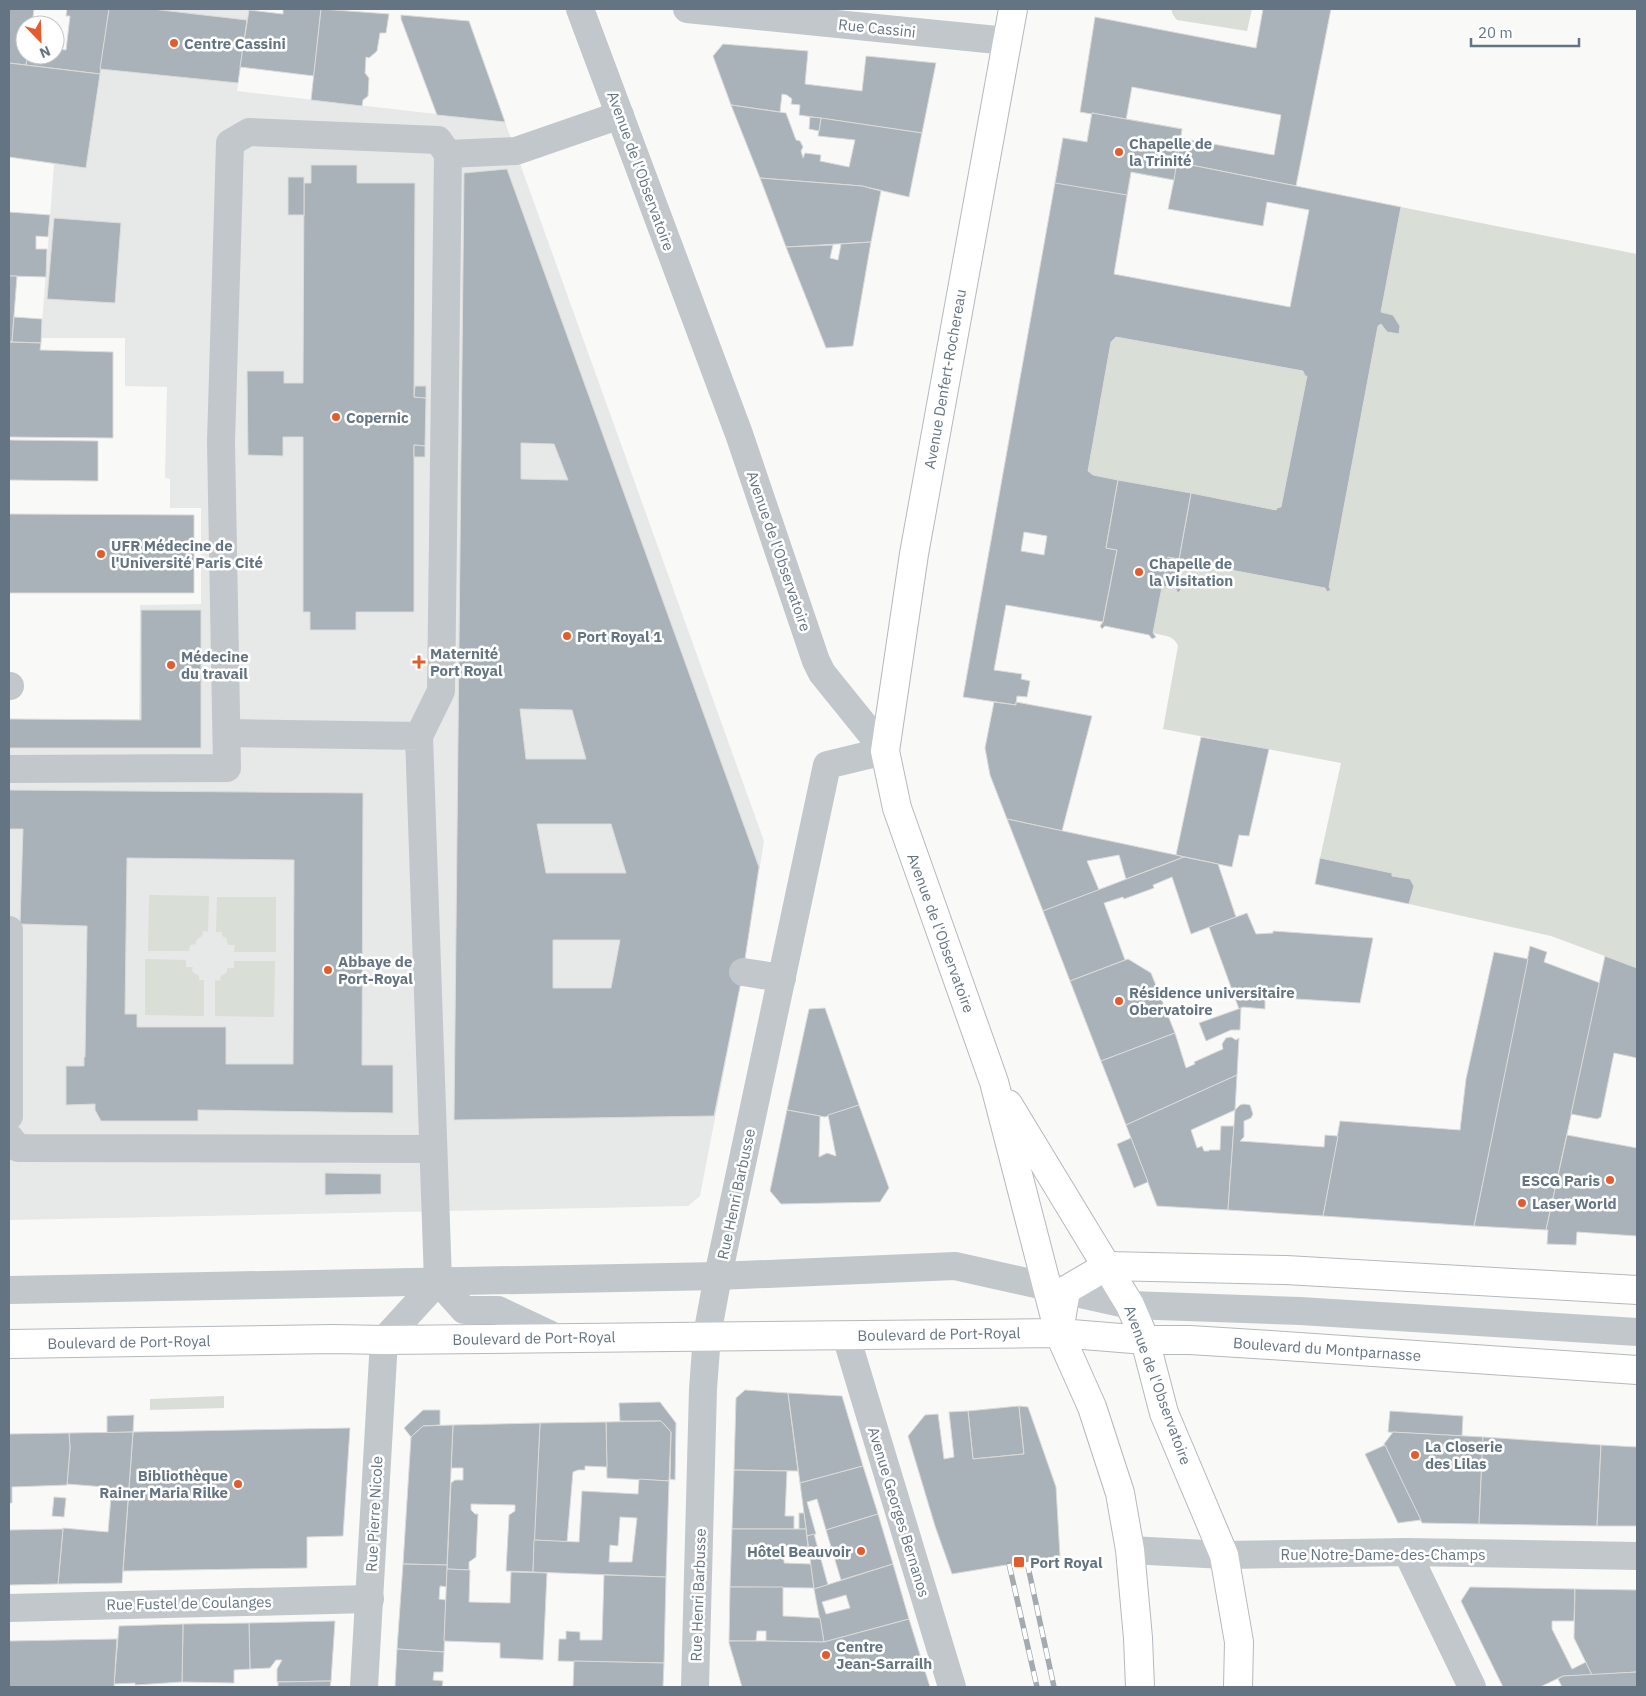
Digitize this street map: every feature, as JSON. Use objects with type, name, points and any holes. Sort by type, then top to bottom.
[{"type":"main road","name":"Avenue Denfert-Rochereau","points":[[885,751],[914,554],[1013,9]]},
{"type":"main road","name":"Avenue de l'Observatoire","points":[[885,751],[897,808],[994,1082],[1056,1288],[1059,1333],[1092,1407],[1117,1484],[1130,1550],[1138,1638],[1140,1687]]},
{"type":"main road","name":"Avenue de l'Observatoire","points":[[994,1082],[1108,1266],[1130,1305],[1145,1340],[1164,1413],[1224,1555],[1239,1642],[1238,1687]]},
{"type":"main road","points":[[1056,1288],[1108,1266],[1286,1270],[1637,1290]]},
{"type":"main road","name":"Boulevard de Port-Royal","points":[[9,1344],[706,1335],[846,1336],[1059,1333]]},
{"type":"main road","name":"Boulevard du Montparnasse","points":[[1059,1333],[1637,1370]]},
{"type":"street","name":"Avenue de l'Observatoire","points":[[580,9],[739,434],[816,660],[822,672],[885,751]]},
{"type":"street","name":"Rue Cassini","points":[[687,9],[1007,41]]},
{"type":"street","points":[[448,154],[516,151],[620,115]]},
{"type":"street","points":[[9,769],[227,768],[221,442],[230,143],[249,132],[438,140],[448,154],[441,691],[419,736],[438,1280],[464,1310],[498,1310],[555,1337]]},
{"type":"street","points":[[227,732],[419,736]]},
{"type":"street","name":"Rue Henri Barbusse","points":[[695,1687],[706,1335],[827,765],[885,751]]},
{"type":"street","points":[[9,930],[9,1116]]},
{"type":"street","points":[[743,972],[782,978]]},
{"type":"street","points":[[9,1137],[18,1148],[433,1150]]},
{"type":"street","points":[[9,1290],[438,1280],[718,1276],[954,1266],[1130,1305],[1310,1312],[1637,1332]]},
{"type":"street","points":[[384,1340],[438,1280]]},
{"type":"street","name":"Avenue Georges Bernanos","points":[[846,1336],[952,1687]]},
{"type":"street","name":"Rue Pierre Nicole","points":[[364,1687],[384,1340]]},
{"type":"street","name":"Rue Notre-Dame-des-Champs","points":[[1130,1550],[1224,1555],[1407,1552],[1637,1556]]},
{"type":"street","points":[[1407,1552],[1472,1687]]},
{"type":"street","name":"Rue Fustel de Coulanges","points":[[9,1608],[370,1599]]},
{"type":"shaded area","name":"Maternité Port Royal","points":[[109,9],[249,9],[237,91],[505,122],[764,841],[743,972],[700,1196],[688,1206],[9,1220],[9,719],[139,719],[140,605],[201,604],[201,508],[170,508],[170,479],[165,478],[167,387],[125,386],[125,338],[41,338],[54,164],[9,157],[9,63],[100,74]]},
{"type":"shaded area","points":[[1171,9],[1252,9],[1247,31],[1177,20]]},
{"type":"shaded area","points":[[1401,207],[1637,254],[1637,968],[1551,936],[1409,904],[1413,886],[1410,879],[1392,876],[1392,873],[1320,858],[1341,763],[1163,729],[1178,646],[1171,638],[1153,633],[1162,586],[1175,588],[1178,592],[1181,590],[1178,586],[1184,561],[1325,588],[1327,592],[1331,590],[1329,587],[1378,326],[1381,324],[1387,332],[1399,333],[1400,326],[1393,315],[1381,312]]},
{"type":"shaded area","points":[[1116,337],[1303,371],[1307,376],[1281,507],[1276,510],[1092,475],[1088,471],[1111,342]]},
{"type":"shaded area","points":[[149,895],[209,896],[208,932],[203,931],[202,936],[196,940],[196,944],[190,945],[189,951],[148,951]]},
{"type":"shaded area","points":[[217,897],[276,897],[276,952],[234,952],[235,945],[228,945],[226,938],[222,936],[222,932],[216,932]]},
{"type":"shaded area","points":[[145,959],[186,960],[186,967],[193,967],[192,971],[199,976],[199,980],[204,980],[204,1016],[145,1015]]},
{"type":"shaded area","points":[[234,961],[275,961],[274,1017],[215,1016],[215,980],[220,981],[221,976],[227,972],[227,968],[234,968]]},
{"type":"shaded area","points":[[224,1396],[224,1408],[150,1410],[150,1399]]},
{"type":"building","points":[[9,9],[34,9],[33,15],[15,15],[15,64],[9,63]]},
{"type":"building","points":[[67,9],[109,9],[100,74],[26,65],[65,65],[65,50],[70,16],[66,16]]},
{"type":"building","name":"Centre Cassini","points":[[109,9],[152,9],[247,20],[238,83],[100,69]]},
{"type":"building","points":[[283,9],[321,9],[314,76],[240,67],[249,10],[283,14]]},
{"type":"building","points":[[321,9],[389,14],[386,33],[380,33],[377,51],[369,58],[366,57],[365,73],[369,78],[368,96],[363,100],[362,106],[311,100]]},
{"type":"building","points":[[1263,9],[1331,9],[1296,186],[1176,162],[1180,138],[1274,155],[1281,115],[1132,87],[1126,120],[1080,112],[1095,17],[1256,48]]},
{"type":"building","points":[[401,15],[469,21],[505,122],[437,115]]},
{"type":"building","points":[[723,44],[808,51],[805,84],[862,91],[866,56],[936,63],[922,133],[799,115],[800,105],[791,104],[792,99],[782,94],[780,112],[731,105],[713,56]]},
{"type":"building","points":[[9,63],[100,74],[86,168],[9,157]]},
{"type":"building","points":[[731,105],[786,113],[796,140],[800,141],[803,147],[801,151],[803,158],[805,153],[821,155],[820,161],[849,167],[855,140],[818,136],[821,118],[922,133],[909,197],[862,186],[760,178]]},
{"type":"building","points":[[1092,113],[1182,129],[1176,162],[1401,207],[1381,312],[1393,315],[1400,326],[1399,334],[1387,332],[1381,324],[1378,326],[1329,587],[1331,590],[1327,592],[1325,588],[1184,561],[1178,586],[1181,590],[1178,593],[1175,588],[1162,586],[1168,557],[1179,559],[1191,493],[1276,510],[1281,507],[1307,376],[1305,376],[1303,371],[1116,337],[1111,342],[1088,471],[1093,475],[1118,480],[1106,548],[1117,550],[1103,622],[1006,605],[994,670],[1022,674],[1021,679],[1030,681],[1027,697],[1017,696],[1016,705],[963,697],[1063,138],[1087,142]],"holes":[[[1131,172],[1174,180],[1168,209],[1263,226],[1267,202],[1309,210],[1290,307],[1114,274]],[[1024,532],[1047,536],[1044,555],[1021,551]]]},
{"type":"building","name":"Chapelle de la Trinité","points":[[1092,113],[1182,129],[1174,180],[1131,172],[1127,195],[1055,183],[1063,138],[1087,142]]},
{"type":"building","points":[[810,117],[821,118],[819,131],[809,129]]},
{"type":"building","name":"Copernic","points":[[311,165],[357,165],[357,183],[415,183],[414,397],[426,398],[425,446],[414,445],[414,612],[356,612],[356,630],[310,630],[310,612],[303,612],[303,437],[283,437],[283,456],[248,455],[247,371],[284,371],[284,383],[303,383],[304,183],[311,183]]},
{"type":"building","name":"Port Royal 1","points":[[507,169],[759,867],[743,972],[714,1116],[454,1120],[464,173]],"holes":[[[521,443],[554,444],[568,480],[521,479]],[[520,709],[572,710],[586,759],[526,759]],[[537,824],[611,824],[626,873],[546,873]],[[553,940],[620,940],[611,988],[553,988]]]},
{"type":"building","points":[[288,177],[304,177],[304,215],[288,215]]},
{"type":"building","points":[[760,178],[862,186],[881,191],[871,242],[786,247]]},
{"type":"building","points":[[9,212],[50,215],[48,237],[36,236],[36,249],[47,249],[46,277],[9,276]]},
{"type":"building","points":[[54,218],[121,223],[115,303],[47,299]]},
{"type":"building","points":[[871,242],[853,346],[826,348],[786,247],[833,245],[830,258],[838,260],[841,244]]},
{"type":"building","points":[[9,276],[17,276],[12,342],[9,342]]},
{"type":"building","points":[[14,317],[42,319],[41,343],[12,342]]},
{"type":"building","points":[[9,342],[41,343],[40,350],[113,352],[113,438],[9,437]]},
{"type":"building","points":[[415,386],[426,386],[426,398],[414,397]]},
{"type":"building","points":[[9,440],[98,441],[98,481],[9,480]]},
{"type":"building","points":[[414,445],[425,446],[425,457],[414,457]]},
{"type":"building","name":"Chapelle de la Visitation","points":[[1118,480],[1191,493],[1179,559],[1168,557],[1153,633],[1156,637],[1152,639],[1149,635],[1105,626],[1102,629],[1100,626],[1103,622],[1117,550],[1106,548]]},
{"type":"building","name":"UFR Médecine de l'Université Paris Cité","points":[[9,514],[194,515],[194,593],[9,593]]},
{"type":"building","name":"Médecine du travail","points":[[141,610],[201,610],[201,748],[9,748],[9,719],[141,720]]},
{"type":"building","points":[[994,702],[1016,705],[1016,702],[1092,716],[1062,831],[1007,819],[990,775],[985,748]]},
{"type":"building","points":[[1201,737],[1269,749],[1249,836],[1239,835],[1232,867],[1176,855]]},
{"type":"building","name":"Abbaye de Port-Royal","points":[[9,790],[363,793],[362,1065],[393,1065],[393,1113],[198,1110],[198,1121],[101,1121],[95,1110],[95,1104],[66,1105],[66,1066],[84,1066],[87,926],[20,924],[23,829],[9,829]],"holes":[[[127,858],[294,860],[293,1064],[226,1064],[226,1027],[137,1027],[137,1014],[125,1014]]]},
{"type":"building","points":[[1007,819],[1184,857],[1126,879],[1119,855],[1087,861],[1099,890],[1043,911]]},
{"type":"building","points":[[1184,857],[1218,864],[1236,917],[1191,934],[1172,877],[1153,885],[1154,888],[1124,899],[1123,897],[1104,903],[1125,960],[1070,981],[1043,911]]},
{"type":"building","points":[[1320,858],[1392,873],[1392,876],[1410,879],[1414,886],[1409,904],[1315,884]]},
{"type":"building","points":[[1247,913],[1256,934],[1273,933],[1273,931],[1373,938],[1360,1003],[1265,997],[1265,1009],[1243,1007],[1239,1009],[1209,927]]},
{"type":"building","points":[[1530,946],[1547,952],[1544,962],[1600,983],[1546,1230],[1474,1226]]},
{"type":"building","points":[[1494,952],[1528,959],[1474,1226],[1323,1216],[1340,1121],[1460,1130],[1466,1079]]},
{"type":"building","points":[[1605,956],[1637,968],[1637,1058],[1614,1053],[1601,1117],[1597,1119],[1571,1114]]},
{"type":"building","name":"Résidence universitaire Obervatoire","points":[[1128,959],[1151,973],[1175,1033],[1101,1061],[1070,981]]},
{"type":"building","points":[[825,1008],[859,1105],[825,1117],[787,1110],[809,1009]]},
{"type":"building","points":[[1241,1008],[1240,1030],[1231,1030],[1206,1041],[1199,1023]]},
{"type":"building","points":[[1175,1033],[1186,1068],[1195,1064],[1194,1062],[1223,1049],[1222,1044],[1226,1038],[1231,1037],[1236,1040],[1239,1038],[1237,1075],[1126,1125],[1101,1061]]},
{"type":"building","points":[[1237,1075],[1235,1110],[1191,1130],[1197,1148],[1202,1146],[1204,1151],[1220,1150],[1221,1126],[1234,1126],[1228,1210],[1157,1206],[1126,1125]]},
{"type":"building","points":[[1244,1104],[1250,1105],[1253,1114],[1251,1118],[1244,1121],[1244,1137],[1240,1141],[1324,1147],[1325,1135],[1338,1136],[1323,1216],[1228,1210],[1235,1110]]},
{"type":"building","points":[[859,1105],[889,1188],[880,1202],[781,1204],[770,1191],[787,1110],[820,1116],[819,1157],[827,1153],[836,1156],[828,1115]]},
{"type":"building","points":[[1567,1135],[1637,1148],[1637,1236],[1577,1232],[1576,1245],[1547,1244],[1548,1230],[1546,1230]]},
{"type":"building","points":[[1131,1138],[1148,1182],[1134,1188],[1117,1144]]},
{"type":"building","points":[[325,1173],[381,1174],[381,1194],[325,1195]]},
{"type":"building","points":[[745,1390],[788,1393],[798,1471],[734,1470],[736,1398]]},
{"type":"building","points":[[788,1393],[842,1396],[863,1466],[800,1483]]},
{"type":"building","points":[[660,1402],[676,1423],[675,1480],[670,1479],[671,1432],[661,1421],[620,1421],[619,1403]]},
{"type":"building","points":[[1019,1406],[1024,1454],[973,1459],[968,1411]]},
{"type":"building","points":[[1019,1406],[1028,1407],[1056,1487],[1060,1556],[952,1574],[935,1526],[908,1436],[925,1415],[938,1414],[944,1459],[954,1457],[949,1412],[968,1411],[973,1459],[1024,1454]]},
{"type":"building","points":[[423,1410],[440,1410],[440,1425],[423,1426],[411,1437],[404,1428]]},
{"type":"building","points":[[1390,1411],[1463,1416],[1462,1436],[1388,1432]]},
{"type":"building","points":[[134,1415],[133,1432],[107,1433],[107,1416]]},
{"type":"building","points":[[661,1421],[671,1432],[669,1481],[607,1478],[606,1422]]},
{"type":"building","points":[[606,1422],[607,1467],[585,1466],[585,1470],[573,1472],[567,1542],[534,1540],[540,1423]]},
{"type":"building","points":[[540,1423],[533,1572],[506,1571],[509,1515],[515,1511],[515,1505],[471,1504],[471,1510],[478,1514],[476,1557],[469,1562],[469,1570],[447,1569],[451,1483],[455,1480],[463,1480],[463,1468],[451,1468],[453,1425]]},
{"type":"building","points":[[453,1425],[447,1565],[403,1564],[411,1437],[423,1426]]},
{"type":"building","name":"Bibliothèque Rainer Maria Rilke","points":[[350,1428],[343,1536],[307,1537],[307,1568],[123,1571],[133,1432]]},
{"type":"building","points":[[133,1432],[122,1583],[58,1584],[63,1528],[108,1532],[111,1497],[105,1487],[67,1484],[70,1448],[69,1433]]},
{"type":"building","points":[[1393,1432],[1483,1437],[1479,1524],[1422,1523],[1384,1444]]},
{"type":"building","points":[[69,1433],[70,1448],[67,1485],[12,1487],[12,1503],[9,1503],[9,1434]]},
{"type":"building","points":[[1483,1437],[1601,1445],[1597,1526],[1479,1524]]},
{"type":"building","points":[[1385,1445],[1421,1520],[1398,1523],[1365,1454]]},
{"type":"building","points":[[1601,1445],[1637,1447],[1637,1526],[1597,1526]]},
{"type":"building","points":[[863,1466],[878,1514],[826,1530],[817,1499],[807,1502],[816,1534],[807,1536],[800,1483]]},
{"type":"building","points":[[734,1470],[787,1471],[785,1516],[794,1516],[794,1529],[732,1529]]},
{"type":"building","points":[[639,1479],[669,1481],[666,1577],[533,1572],[534,1540],[579,1542],[582,1491],[638,1494]],"holes":[[[620,1517],[637,1518],[632,1562],[609,1562],[610,1545],[618,1546]]]},
{"type":"building","points":[[54,1497],[66,1498],[64,1517],[52,1516]]},
{"type":"building","points":[[799,1513],[804,1513],[806,1529],[799,1529]]},
{"type":"building","name":"Hôtel Beauvoir","points":[[878,1514],[893,1564],[841,1580],[826,1530]]},
{"type":"building","points":[[63,1529],[58,1584],[9,1585],[9,1530]]},
{"type":"building","points":[[732,1529],[806,1529],[808,1547],[784,1546],[784,1563],[811,1564],[814,1588],[730,1587]]},
{"type":"building","points":[[814,1534],[828,1585],[814,1589],[807,1536]]},
{"type":"building","points":[[403,1564],[447,1565],[447,1587],[440,1586],[439,1599],[446,1600],[444,1652],[397,1649]]},
{"type":"building","points":[[893,1564],[909,1619],[824,1642],[814,1589]],"holes":[[[846,1595],[850,1608],[826,1614],[822,1602]]]},
{"type":"building","points":[[447,1569],[470,1570],[469,1602],[510,1603],[511,1572],[547,1573],[543,1660],[500,1658],[500,1643],[444,1641]]},
{"type":"building","points":[[604,1575],[666,1577],[664,1663],[558,1661],[559,1639],[566,1639],[566,1631],[580,1632],[580,1640],[602,1640]]},
{"type":"building","points":[[730,1587],[783,1587],[783,1616],[820,1618],[824,1642],[766,1641],[766,1631],[757,1631],[756,1641],[729,1641]]},
{"type":"building","points":[[1470,1587],[1575,1589],[1574,1621],[1552,1621],[1552,1629],[1572,1669],[1586,1662],[1592,1675],[1563,1676],[1540,1687],[1503,1687],[1461,1601]]},
{"type":"building","points":[[1575,1589],[1637,1590],[1637,1672],[1592,1675],[1574,1638]]},
{"type":"building","name":"Centre Jean-Sarrailh","points":[[909,1619],[930,1687],[742,1687],[729,1643],[729,1641],[824,1642]]},
{"type":"building","points":[[335,1621],[331,1681],[277,1682],[277,1669],[282,1660],[276,1660],[270,1668],[250,1669],[249,1623]]},
{"type":"building","points":[[249,1623],[250,1669],[234,1670],[234,1683],[182,1682],[183,1624]]},
{"type":"building","points":[[183,1624],[182,1682],[135,1685],[135,1683],[114,1684],[119,1626]]},
{"type":"building","points":[[117,1639],[114,1687],[9,1687],[9,1641]]},
{"type":"building","points":[[397,1649],[444,1652],[443,1672],[434,1672],[433,1680],[443,1681],[442,1687],[395,1687]]},
{"type":"building","points":[[574,1661],[664,1663],[663,1687],[573,1687]]},
{"type":"building","points":[[1637,1672],[1637,1687],[1562,1687],[1558,1679],[1563,1676]]},
{"type":"building","points":[[331,1681],[330,1687],[278,1687],[278,1682]]},
{"type":"railway","points":[[1027,1562],[1054,1687]]},
{"type":"railway","points":[[1009,1564],[1037,1687]]},
{"type":"place","name":"Centre Cassini","points":[[174,43]]},
{"type":"place","name":"Chapelle de la Trinité","points":[[1119,152]]},
{"type":"place","name":"Copernic","points":[[336,417]]},
{"type":"place","name":"UFR Médecine de l'Université Paris Cité","points":[[101,554]]},
{"type":"place","name":"Chapelle de la Visitation","points":[[1139,572]]},
{"type":"place","name":"Port Royal 1","points":[[567,636]]},
{"type":"place","name":"Maternité Port Royal","points":[[419,662]]},
{"type":"place","name":"Médecine du travail","points":[[171,665]]},
{"type":"place","name":"Abbaye de Port-Royal","points":[[328,970]]},
{"type":"place","name":"Résidence universitaire Obervatoire","points":[[1119,1001]]},
{"type":"place","name":"ESCG Paris","points":[[1610,1180]]},
{"type":"place","name":"Laser World","points":[[1522,1203]]},
{"type":"place","name":"La Closerie des Lilas","points":[[1415,1455]]},
{"type":"place","name":"Bibliothèque Rainer Maria Rilke","points":[[238,1484]]},
{"type":"place","name":"Hôtel Beauvoir","points":[[861,1551]]},
{"type":"place","name":"Port Royal","points":[[1019,1562]]},
{"type":"place","name":"Centre Jean-Sarrailh","points":[[826,1655]]}]
